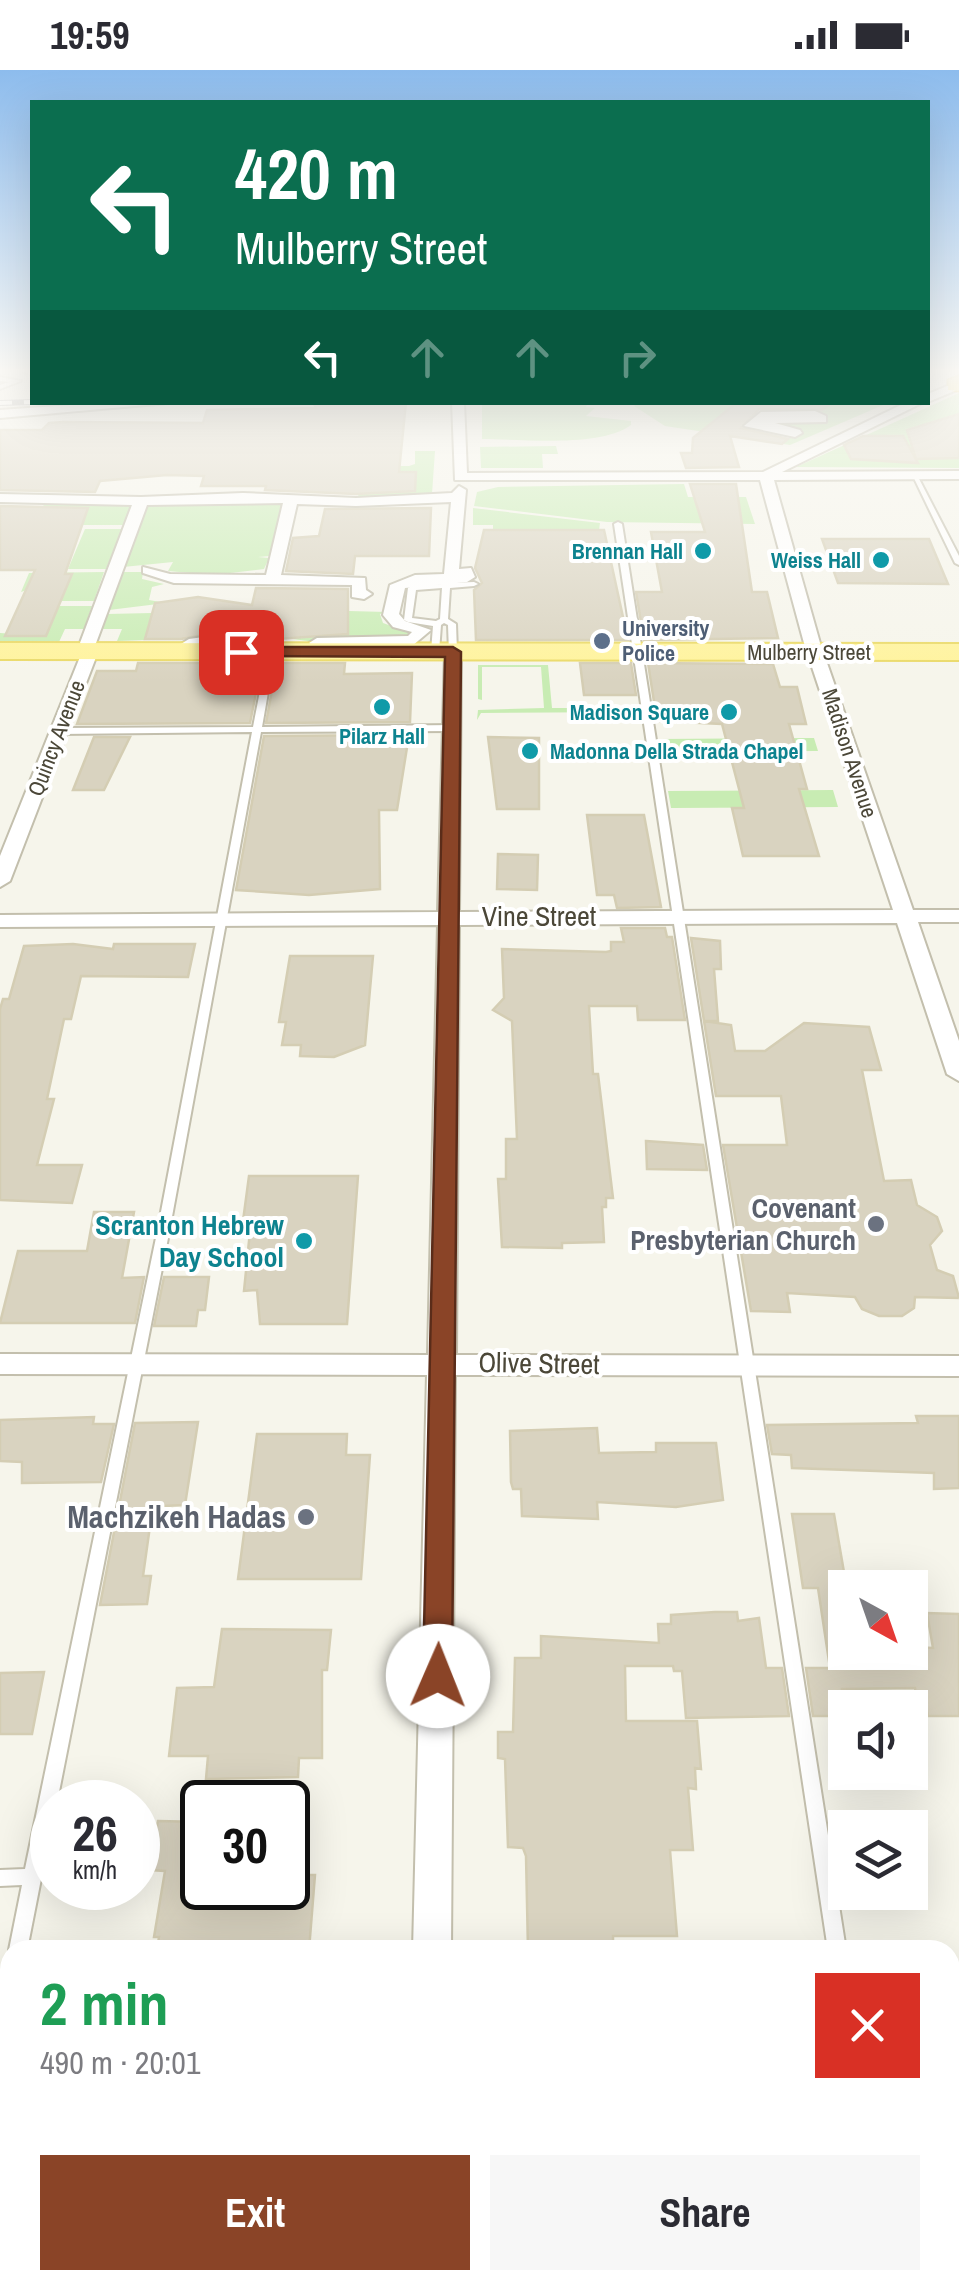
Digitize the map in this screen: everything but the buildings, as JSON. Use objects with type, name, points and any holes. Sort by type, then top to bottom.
[{"type":"main road","name":"Mulberry Street","points":[[0,652],[263,644],[444,652],[959,652]]},
{"type":"street","points":[[0,644],[89,648],[410,642],[423,632],[398,624],[392,615],[398,585],[458,577],[459,476]]},
{"type":"street","points":[[437,481],[459,488],[752,476]]},
{"type":"street","name":"Madison Avenue","points":[[766,476],[816,653],[959,1074]]},
{"type":"street","points":[[166,500],[172,477]]},
{"type":"street","points":[[0,498],[291,498],[356,502],[500,484],[745,482]]},
{"type":"street","points":[[272,581],[291,498]]},
{"type":"street","name":"Quincy Avenue","points":[[0,881],[89,648],[98,603],[117,570],[127,527],[141,501]]},
{"type":"street","points":[[256,557],[277,557]]},
{"type":"street","points":[[162,574],[272,581],[360,581],[358,594],[364,594]]},
{"type":"street","points":[[188,644],[263,644]]},
{"type":"street","points":[[432,1940],[455,728],[444,652]]},
{"type":"street","name":"Vine Street","points":[[0,920],[220,916],[959,916]]},
{"type":"street","name":"Olive Street","points":[[0,1364],[959,1366]]},
{"type":"lane","points":[[914,476],[959,562]]},
{"type":"lane","points":[[618,524],[835,1940]]},
{"type":"lane","points":[[444,652],[452,624],[408,620],[409,598],[417,586],[458,577]]},
{"type":"lane","points":[[444,652],[440,622],[458,577]]},
{"type":"lane","points":[[52,1780],[136,1363],[256,729],[263,644]]},
{"type":"lane","points":[[59,731],[455,728]]},
{"type":"lane","points":[[0,1878],[30,1878]]},
{"type":"lane","points":[[20,1940],[30,1888]]},
{"type":"green space","points":[[415,476],[433,476],[432,494],[358,498],[359,490],[415,490]]},
{"type":"green space","points":[[684,484],[688,497],[746,497],[755,524],[607,522],[474,506],[477,492],[498,487]]},
{"type":"green space","points":[[46,500],[131,506],[123,525],[80,525],[40,513]]},
{"type":"green space","points":[[282,501],[270,556],[258,557],[269,558],[264,569],[213,575],[168,571],[173,562],[123,567],[147,505]]},
{"type":"green space","points":[[473,508],[600,523],[599,530],[493,530],[493,525],[473,525]]},
{"type":"green space","points":[[85,529],[122,529],[106,569],[68,569]]},
{"type":"green space","points":[[104,572],[94,601],[61,601],[71,575],[21,592],[29,573]]},
{"type":"green space","points":[[123,572],[143,572],[142,579],[164,584],[152,587],[149,600],[166,603],[109,610]]},
{"type":"green space","points":[[59,606],[92,606],[84,629],[65,629],[59,642],[0,642],[0,633],[46,636]]},
{"type":"green space","points":[[349,611],[387,612],[380,614],[383,623],[417,635],[355,644],[250,633],[347,632]]},
{"type":"green space","points":[[152,613],[202,634],[202,638],[117,641],[122,629],[102,629],[107,614]]},
{"type":"green space","points":[[478,665],[548,665],[552,708],[636,708],[637,712],[481,713],[477,720],[478,710],[544,708],[541,667],[482,667],[482,700],[478,699]]},
{"type":"green space","points":[[814,738],[818,751],[662,752],[659,739]]},
{"type":"green space","points":[[833,790],[838,807],[671,808],[668,791]]},
{"type":"place","name":"Brennan Hall","points":[[703,551]]},
{"type":"place","name":"Weiss Hall","points":[[881,560]]},
{"type":"place","name":"University Police","points":[[602,641]]},
{"type":"place","name":"Pilarz Hall","points":[[382,707]]},
{"type":"place","name":"Madison Square","points":[[729,712]]},
{"type":"place","name":"Madonna Della Strada Chapel","points":[[530,751]]},
{"type":"place","name":"Covenant Presbyterian Church","points":[[876,1224]]},
{"type":"place","name":"Scranton Hebrew Day School","points":[[304,1241]]},
{"type":"place","name":"Machzikeh Hadas","points":[[306,1517]]},
{"type":"route","points":[[241,652],[453,652],[456,704],[438,1676]]}]
